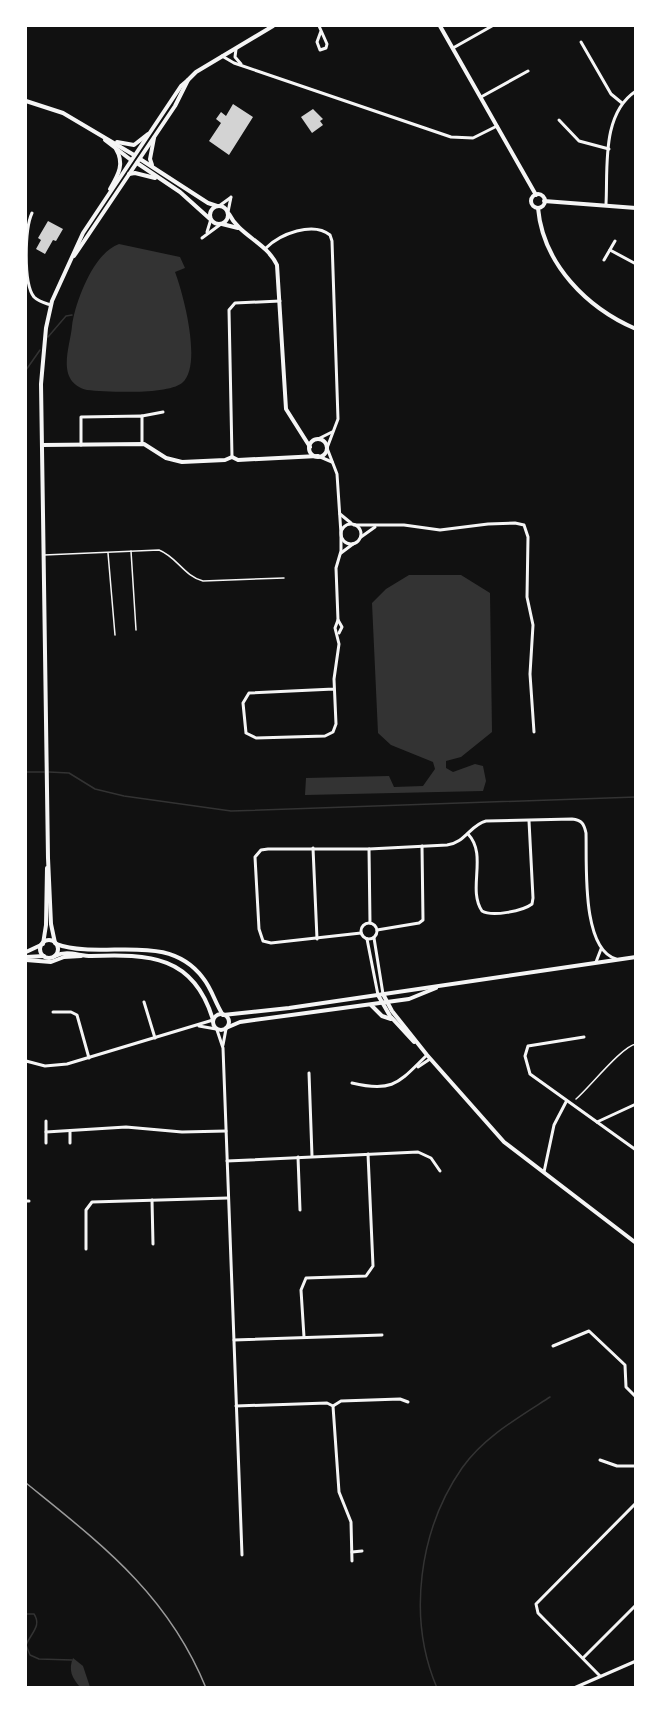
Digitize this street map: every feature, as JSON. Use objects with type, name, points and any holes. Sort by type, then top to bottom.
[{"type":"street","points":[[55,956],[58,949],[51,924],[48,858],[42,445],[42,358],[51,305],[83,233],[187,80],[238,45],[273,26]]},
{"type":"street","points":[[320,26],[327,44],[322,50],[317,48],[316,42],[321,31]]},
{"type":"street","points":[[440,26],[536,195]]},
{"type":"street","points":[[453,48],[492,26]]},
{"type":"street","points":[[581,42],[611,94],[622,103]]},
{"type":"street","points":[[238,45],[235,57],[242,65]]},
{"type":"street","points":[[219,57],[456,138],[474,138],[497,126]]},
{"type":"street","points":[[481,97],[528,71]]},
{"type":"street","points":[[68,264],[140,159],[185,89],[187,80]]},
{"type":"street","points":[[606,204],[609,133],[622,103],[636,91]]},
{"type":"street","points":[[26,101],[63,113],[111,141],[136,163],[205,211],[211,219],[238,228]]},
{"type":"street","points":[[559,120],[579,141],[609,149]]},
{"type":"street","points":[[111,141],[133,145],[149,133]]},
{"type":"street","points":[[103,137],[116,149],[140,159],[208,203],[218,206],[228,214],[238,228],[266,249],[278,269],[285,401],[292,423],[302,434],[312,453],[333,464]]},
{"type":"street","points":[[154,137],[150,159],[154,167]]},
{"type":"street","points":[[107,195],[121,168],[116,149]]},
{"type":"street","points":[[129,174],[135,173],[161,180]]},
{"type":"street","points":[[536,195],[542,196],[544,201]]},
{"type":"street","points":[[536,195],[531,201],[538,208],[541,225],[550,247],[572,284],[604,312],[636,330]]},
{"type":"street","points":[[231,197],[227,220],[203,237],[211,219],[211,211],[218,206],[231,197]]},
{"type":"street","points":[[544,201],[636,208]]},
{"type":"street","points":[[538,208],[544,201]]},
{"type":"street","points":[[32,213],[26,232],[30,289],[38,300],[51,305]]},
{"type":"street","points":[[42,445],[142,444],[173,461],[298,458],[324,454],[338,416],[330,235],[322,230],[295,231],[274,241],[266,249]]},
{"type":"street","points":[[604,260],[615,240]]},
{"type":"street","points":[[610,250],[636,264]]},
{"type":"street","points":[[232,458],[229,310],[235,303],[280,301]]},
{"type":"street","points":[[81,445],[81,417],[142,416],[163,412]]},
{"type":"street","points":[[142,416],[142,444]]},
{"type":"street","points":[[298,458],[305,455],[318,439],[334,431]]},
{"type":"street","points":[[302,434],[324,442],[337,477],[341,535],[336,570],[338,620],[342,627],[339,635],[334,689],[336,724],[333,733],[325,736],[252,738],[245,731],[243,703],[247,695],[253,692],[334,689]]},
{"type":"street","points":[[339,513],[360,530],[359,539]]},
{"type":"street","points":[[341,535],[346,525],[404,525],[440,531],[488,524],[524,525],[528,537],[527,597],[533,625],[530,674],[534,732]]},
{"type":"street","points":[[340,554],[376,526]]},
{"type":"street","points":[[341,535],[345,542],[355,543]]},
{"type":"street","points":[[361,933],[271,944],[263,942],[259,929],[255,857],[261,850],[369,849],[453,844],[468,834],[476,825],[486,821],[572,819],[579,820],[584,825],[591,924],[601,947],[610,957],[617,959]]},
{"type":"street","points":[[468,834],[477,848],[478,902],[482,911],[490,914],[525,908],[532,904],[533,898],[529,821]]},
{"type":"street","points":[[377,930],[419,924],[423,920],[422,846]]},
{"type":"street","points":[[313,848],[317,939]]},
{"type":"street","points":[[369,849],[370,923],[377,930]]},
{"type":"street","points":[[45,957],[41,951],[48,858]]},
{"type":"street","points":[[361,933],[363,926],[370,923]]},
{"type":"street","points":[[377,930],[374,938],[381,995]]},
{"type":"street","points":[[361,933],[367,939],[381,995],[397,1023],[504,1142],[636,1243]]},
{"type":"street","points":[[367,939],[374,938]]},
{"type":"street","points":[[26,952],[48,941],[81,950],[141,948],[166,954],[201,975],[223,1015],[229,1021],[222,1048],[242,1556]]},
{"type":"street","points":[[596,962],[601,947]]},
{"type":"street","points":[[26,959],[55,956],[66,952],[88,956]]},
{"type":"street","points":[[26,959],[50,962],[64,957],[142,955],[172,964],[194,982],[206,1002],[222,1048]]},
{"type":"street","points":[[26,1061],[57,1066],[198,1026],[213,1020],[217,1015],[239,1015],[636,957]]},
{"type":"street","points":[[198,1026],[226,1028],[242,1022],[368,1005],[414,997],[445,985]]},
{"type":"street","points":[[144,1002],[155,1038]]},
{"type":"street","points":[[384,1002],[429,1057]]},
{"type":"street","points":[[368,1005],[397,1023]]},
{"type":"street","points":[[53,1012],[76,1014],[80,1010]]},
{"type":"street","points":[[76,1014],[89,1058]]},
{"type":"street","points":[[584,1037],[528,1046],[525,1051],[527,1069],[530,1074],[566,1102],[636,1150]]},
{"type":"street","points":[[352,1083],[365,1086],[394,1085],[429,1057]]},
{"type":"street","points":[[309,1073],[312,1156]]},
{"type":"street","points":[[544,1172],[554,1125],[566,1102]]},
{"type":"street","points":[[596,1122],[636,1104]]},
{"type":"street","points":[[46,1121],[46,1143]]},
{"type":"street","points":[[46,1132],[126,1127],[182,1132],[226,1131]]},
{"type":"street","points":[[70,1132],[70,1143]]},
{"type":"street","points":[[227,1161],[418,1152],[431,1158],[440,1171]]},
{"type":"street","points":[[304,1337],[303,1283],[311,1277],[359,1276],[371,1272],[374,1260],[369,1154]]},
{"type":"street","points":[[298,1157],[300,1210]]},
{"type":"street","points":[[86,1249],[86,1210],[88,1204],[95,1201],[228,1198]]},
{"type":"street","points":[[152,1200],[153,1244]]},
{"type":"street","points":[[553,1347],[589,1331],[625,1365],[626,1387],[636,1397]]},
{"type":"street","points":[[234,1340],[382,1335]]},
{"type":"street","points":[[333,1406],[341,1401],[400,1400],[408,1402]]},
{"type":"street","points":[[236,1406],[327,1403],[333,1406]]},
{"type":"street","points":[[333,1406],[338,1484],[351,1522],[352,1561]]},
{"type":"street","points":[[600,1461],[617,1466],[636,1466]]},
{"type":"street","points":[[600,1676],[538,1613],[536,1606],[543,1594],[635,1504]]},
{"type":"street","points":[[352,1551],[362,1551]]},
{"type":"street","points":[[583,1658],[636,1605]]},
{"type":"street","points":[[529,1606],[536,1606]]},
{"type":"street","points":[[574,1688],[636,1661]]},
{"type":"lane","points":[[43,555],[159,550],[167,553],[185,573],[203,581],[284,578]]},
{"type":"lane","points":[[131,551],[136,630]]},
{"type":"lane","points":[[108,552],[115,635]]},
{"type":"path","points":[[576,1099],[591,1087],[626,1048],[636,1044]]},
{"type":"shaded area","points":[[119,244],[180,257],[185,268],[175,272],[186,312],[191,361],[188,374],[182,383],[174,387],[136,392],[87,390],[77,386],[68,372],[67,354],[81,292],[101,257]]},
{"type":"shaded area","points":[[409,575],[461,575],[490,593],[492,732],[461,757],[446,761],[446,768],[453,772],[475,764],[483,766],[486,781],[483,791],[305,795],[306,778],[389,776],[394,787],[423,786],[435,769],[433,762],[391,745],[378,733],[372,603],[386,589]]},
{"type":"shaded area","points":[[73,1658],[83,1666],[90,1687],[80,1687],[75,1680],[71,1670]]},
{"type":"building","points":[[233,104],[253,117],[229,155],[209,141],[221,123],[216,119],[221,112],[226,116]]},
{"type":"building","points":[[313,109],[323,119],[320,121],[323,125],[312,133],[301,117]]},
{"type":"building","points":[[48,221],[63,229],[45,254],[36,249],[41,240],[38,238]]},
{"type":"waterway","points":[[48,337],[66,316],[72,315]]},
{"type":"waterway","points":[[26,370],[40,350]]},
{"type":"waterway","points":[[26,772],[44,772]]},
{"type":"waterway","points":[[49,772],[69,773],[95,789],[124,796],[231,811],[636,797]]},
{"type":"waterway","points":[[437,1688],[422,1633],[420,1604],[427,1546],[436,1519],[447,1492],[471,1457],[503,1428],[550,1397]]},
{"type":"waterway","points":[[26,1614],[34,1614],[37,1622],[26,1645],[30,1655],[39,1659],[72,1660]]},
{"type":"railway","points":[[26,1483],[106,1550],[152,1598],[172,1625],[206,1688]]}]
